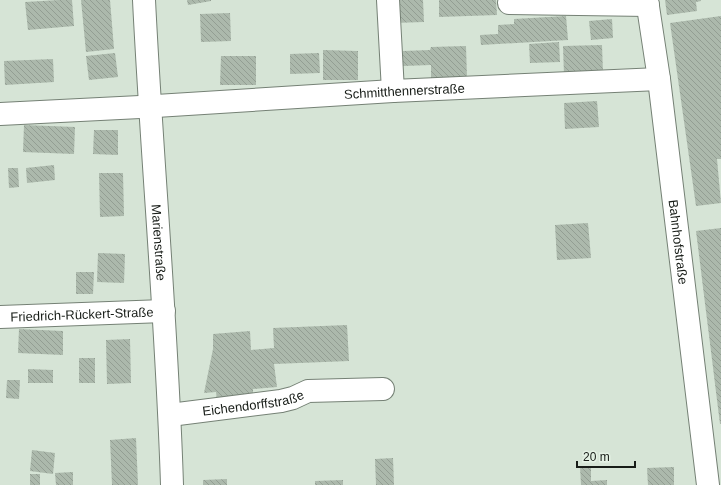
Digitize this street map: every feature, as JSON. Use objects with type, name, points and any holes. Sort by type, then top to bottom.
[{"type":"street","name":"Marienstraße","points":[[144,0],[149,107],[164,311],[170,415],[172,485]]},
{"type":"street","points":[[388,0],[393,91]]},
{"type":"street","points":[[509,3],[647,2]]},
{"type":"street","name":"Bahnhofstraße","points":[[647,2],[713,455],[708,485]]},
{"type":"street","name":"Schmitthennerstraße","points":[[0,114],[149,107],[393,91],[659,79]]},
{"type":"street","name":"Friedrich-Rückert-Straße","points":[[0,317],[164,311]]},
{"type":"street","name":"Eichendorffstraße","points":[[170,415],[281,401],[293,398],[308,391],[383,389]]},
{"type":"building","points":[[72,0],[74,26],[28,30],[25,2]]},
{"type":"building","points":[[81,0],[110,0],[114,49],[86,52]]},
{"type":"building","points":[[187,0],[211,0],[211,1],[188,5]]},
{"type":"building","points":[[393,0],[423,0],[424,22],[394,23]]},
{"type":"building","points":[[439,0],[496,0],[497,15],[439,17]]},
{"type":"building","points":[[665,0],[701,1],[696,2],[697,11],[667,15]]},
{"type":"building","points":[[230,13],[231,41],[201,42],[200,14]]},
{"type":"building","points":[[566,16],[568,40],[481,45],[480,35],[498,34],[498,25],[514,24],[514,19]]},
{"type":"building","points":[[721,16],[721,159],[717,159],[721,203],[696,206],[670,23]]},
{"type":"building","points":[[612,19],[613,38],[591,40],[589,21]]},
{"type":"building","points":[[559,42],[560,62],[530,63],[529,44]]},
{"type":"building","points":[[602,45],[603,73],[564,75],[563,46]]},
{"type":"building","points":[[466,46],[467,78],[431,78],[431,65],[403,66],[403,51],[430,50],[431,47]]},
{"type":"building","points":[[323,50],[358,51],[358,80],[323,80]]},
{"type":"building","points":[[115,53],[118,77],[89,80],[86,56]]},
{"type":"building","points":[[319,53],[320,73],[290,74],[290,54]]},
{"type":"building","points":[[221,56],[256,56],[256,85],[220,85]]},
{"type":"building","points":[[53,59],[54,82],[5,85],[4,61]]},
{"type":"building","points":[[597,101],[599,127],[565,129],[564,103]]},
{"type":"building","points":[[24,125],[75,127],[74,154],[23,152]]},
{"type":"building","points":[[94,130],[118,130],[118,155],[93,154]]},
{"type":"building","points":[[54,165],[55,180],[27,183],[26,168]]},
{"type":"building","points":[[8,168],[18,168],[19,187],[9,188]]},
{"type":"building","points":[[99,173],[123,173],[124,216],[100,217]]},
{"type":"building","points":[[588,223],[591,258],[557,260],[555,225]]},
{"type":"building","points":[[721,228],[721,424],[720,424],[696,231]]},
{"type":"building","points":[[98,253],[125,254],[124,283],[97,282]]},
{"type":"building","points":[[76,272],[94,272],[93,294],[76,294]]},
{"type":"building","points":[[347,325],[349,361],[274,364],[277,387],[253,389],[253,399],[217,401],[216,392],[204,393],[213,349],[213,334],[250,331],[251,350],[274,348],[273,328]]},
{"type":"building","points":[[19,329],[63,331],[63,355],[18,353]]},
{"type":"building","points":[[130,339],[131,383],[107,384],[106,340]]},
{"type":"building","points":[[79,358],[95,358],[95,383],[79,383]]},
{"type":"building","points":[[28,369],[53,370],[53,383],[28,383]]},
{"type":"building","points":[[7,380],[20,380],[19,399],[6,398]]},
{"type":"building","points":[[136,438],[138,485],[112,485],[110,440]]},
{"type":"building","points":[[32,450],[55,453],[53,474],[30,471]]},
{"type":"building","points":[[393,458],[394,485],[376,485],[375,459]]},
{"type":"building","points":[[591,466],[591,481],[607,480],[607,485],[581,485],[580,467]]},
{"type":"building","points":[[674,467],[674,485],[648,485],[647,468]]},
{"type":"building","points":[[73,472],[73,485],[56,485],[55,473]]},
{"type":"building","points":[[30,474],[40,474],[40,485],[30,485]]},
{"type":"building","points":[[227,479],[227,485],[203,485],[203,480]]},
{"type":"building","points":[[343,480],[343,485],[315,485],[315,481]]}]
